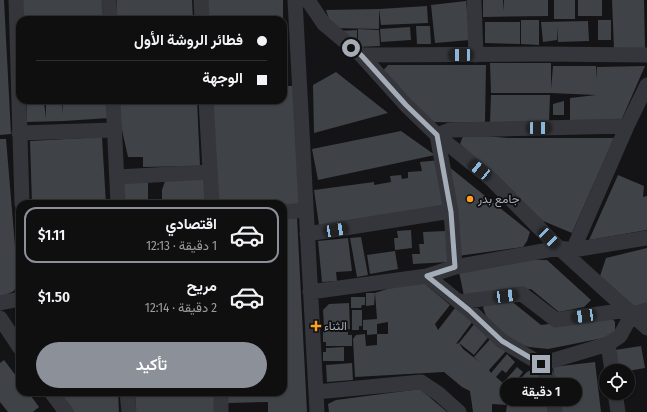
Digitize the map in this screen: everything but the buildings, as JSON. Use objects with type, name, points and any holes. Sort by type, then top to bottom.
[{"type":"street","points":[[16,0],[16,16]]},
{"type":"street","points":[[109,0],[110,16]]},
{"type":"street","points":[[201,0],[202,16]]},
{"type":"street","points":[[474,0],[476,55]]},
{"type":"street","points":[[305,1],[324,24],[361,55],[406,105],[437,135],[491,179],[647,328]]},
{"type":"street","points":[[305,1],[306,210],[317,412]]},
{"type":"street","points":[[361,55],[647,55]]},
{"type":"street","points":[[566,249],[647,85]]},
{"type":"street","points":[[18,104],[22,200]]},
{"type":"street","points":[[113,104],[118,200]]},
{"type":"street","points":[[206,104],[212,200]]},
{"type":"street","points":[[437,135],[450,130],[627,126]]},
{"type":"street","points":[[19,133],[114,130]]},
{"type":"street","points":[[437,135],[451,212],[455,267]]},
{"type":"street","points":[[117,177],[210,172]]},
{"type":"street","points":[[287,212],[306,210]]},
{"type":"street","points":[[307,234],[451,212]]},
{"type":"street","points":[[310,292],[427,276],[455,267],[566,249],[647,238]]},
{"type":"street","points":[[427,276],[459,302],[502,341],[541,364],[548,378],[553,396],[555,412]]},
{"type":"street","points":[[459,302],[522,294],[556,320],[647,310]]},
{"type":"street","points":[[0,303],[16,300]]},
{"type":"street","points":[[541,364],[608,344],[620,336],[629,312]]},
{"type":"street","points":[[3,328],[16,343]]},
{"type":"street","points":[[608,344],[611,364]]},
{"type":"street","points":[[316,392],[421,382],[439,394],[459,412]]},
{"type":"street","points":[[54,396],[66,412]]},
{"type":"street","points":[[127,396],[129,412]]},
{"type":"street","points":[[220,396],[221,412]]},
{"type":"street","points":[[616,400],[618,412]]},
{"type":"place","name":"جامع بدر","points":[[470,199]]},
{"type":"place","name":"الثناء","points":[[316,326]]},
{"type":"route","points":[[351,48],[361,55],[406,105],[437,135],[451,212],[455,267],[427,276],[469,310],[502,341],[541,364]]}]
